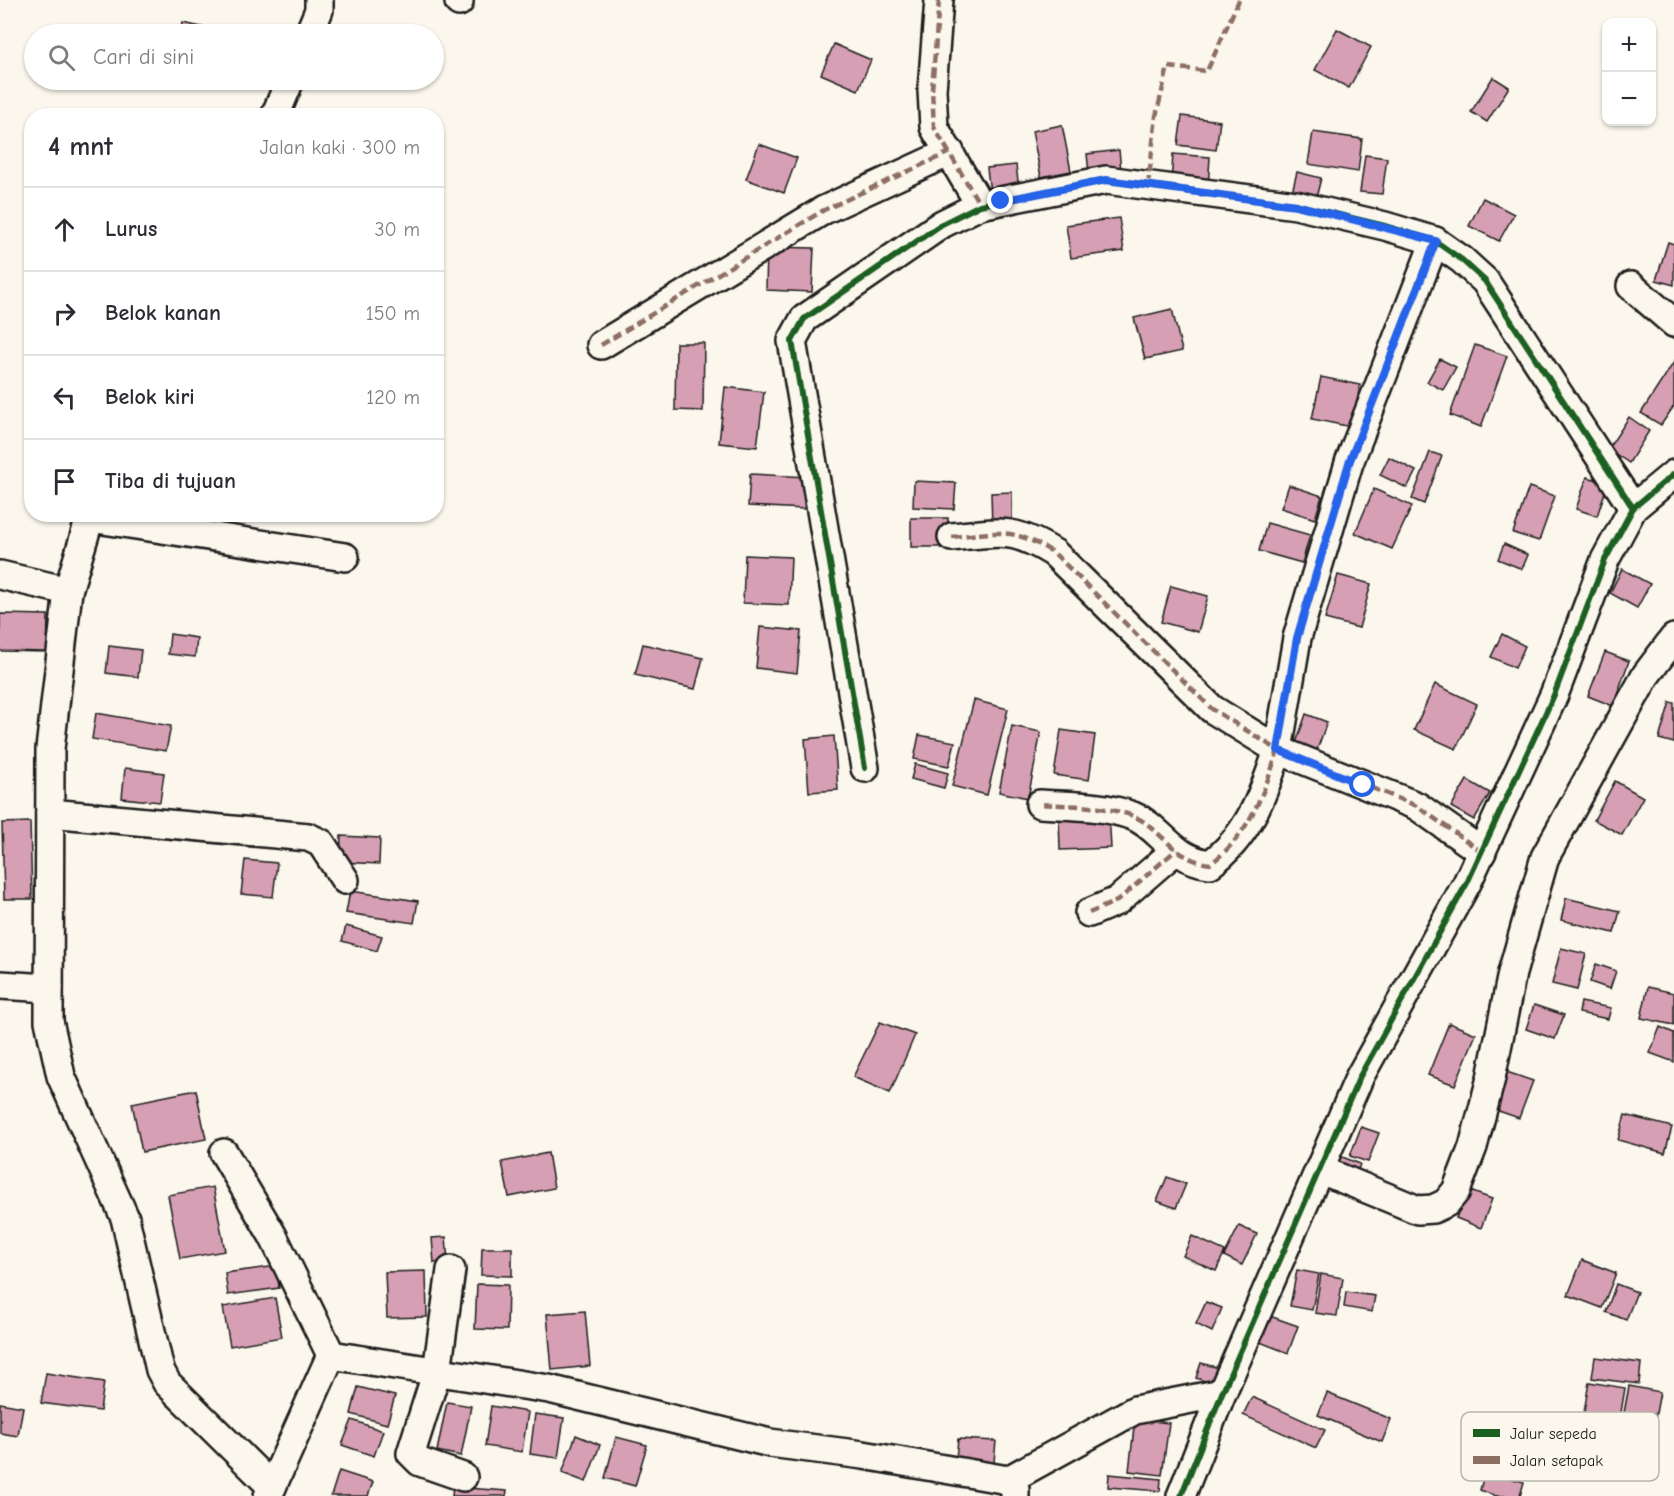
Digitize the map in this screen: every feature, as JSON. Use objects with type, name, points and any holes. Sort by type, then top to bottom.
[{"type":"street","points":[[313,24],[319,10],[319,0]]},
{"type":"street","points":[[939,0],[932,90],[934,127],[980,205]]},
{"type":"street","points":[[278,108],[286,90]]},
{"type":"street","points":[[601,345],[824,210],[950,152]]},
{"type":"street","points":[[866,768],[792,341],[804,319],[942,224],[980,205],[1106,180],[1296,205],[1436,241],[1485,281],[1633,508]]},
{"type":"street","points":[[1040,804],[1096,807],[1134,817],[1195,862],[1210,864],[1222,856],[1261,800],[1278,750],[1297,638],[1349,463],[1436,241]]},
{"type":"street","points":[[1632,286],[1674,323]]},
{"type":"street","points":[[1181,1496],[1222,1393],[1360,1076],[1482,852],[1554,695],[1605,560],[1633,508],[1674,474]]},
{"type":"street","points":[[88,522],[68,591],[50,749],[49,1021],[62,1076],[125,1218],[160,1370],[167,1383],[270,1491],[330,1355],[273,1236],[224,1154]]},
{"type":"street","points":[[127,522],[345,557]]},
{"type":"street","points":[[952,537],[1006,531],[1033,540],[1054,554],[1212,709],[1278,750],[1417,806],[1482,852]]},
{"type":"street","points":[[0,575],[68,591]]},
{"type":"street","points":[[1321,1170],[1418,1210],[1433,1209],[1446,1203],[1456,1191],[1473,1147],[1488,1090],[1512,973],[1545,857],[1646,675],[1674,638]]},
{"type":"street","points":[[50,813],[308,837],[321,843],[345,880]]},
{"type":"street","points":[[1089,913],[1117,901],[1176,850]]},
{"type":"street","points":[[0,984],[49,988]]},
{"type":"street","points":[[451,1270],[437,1371],[411,1453],[420,1462],[463,1477]]},
{"type":"street","points":[[330,1355],[549,1389],[770,1443],[863,1455],[1011,1488],[1135,1410],[1222,1393]]},
{"type":"building","points":[[1337,29],[1371,47],[1349,88],[1315,70]]},
{"type":"building","points":[[834,44],[871,60],[858,90],[821,74]]},
{"type":"building","points":[[1493,77],[1509,87],[1487,122],[1471,112]]},
{"type":"building","points":[[1182,116],[1220,121],[1216,150],[1178,145]]},
{"type":"building","points":[[1062,125],[1071,171],[1041,177],[1032,131]]},
{"type":"building","points":[[1313,132],[1362,139],[1358,172],[1308,164]]},
{"type":"building","points":[[759,144],[797,158],[784,193],[746,179]]},
{"type":"building","points":[[1119,150],[1121,170],[1089,173],[1087,154]]},
{"type":"building","points":[[1173,154],[1210,157],[1208,188],[1171,185]]},
{"type":"building","points":[[1365,155],[1387,158],[1382,194],[1360,192]]},
{"type":"building","points":[[1016,165],[1019,189],[990,193],[987,168]]},
{"type":"building","points":[[1297,172],[1321,178],[1315,202],[1291,196]]},
{"type":"building","points":[[1483,198],[1514,214],[1499,241],[1469,226]]},
{"type":"building","points":[[1119,218],[1124,251],[1071,258],[1066,225]]},
{"type":"building","points":[[1668,242],[1674,244],[1674,285],[1656,280]]},
{"type":"building","points":[[767,247],[814,248],[812,292],[766,290]]},
{"type":"building","points":[[1172,309],[1182,351],[1145,359],[1134,318]]},
{"type":"building","points":[[676,343],[704,343],[703,411],[675,410]]},
{"type":"building","points":[[1475,345],[1507,356],[1481,427],[1450,415]]},
{"type":"building","points":[[1440,359],[1456,367],[1443,390],[1427,382]]},
{"type":"building","points":[[1674,362],[1674,406],[1661,425],[1641,413]]},
{"type":"building","points":[[1321,377],[1360,385],[1352,427],[1312,419]]},
{"type":"building","points":[[725,387],[764,392],[757,447],[719,443]]},
{"type":"building","points":[[1629,417],[1649,431],[1629,463],[1608,449]]},
{"type":"building","points":[[1430,452],[1442,456],[1424,504],[1412,499]]},
{"type":"building","points":[[1389,457],[1416,471],[1407,488],[1380,475]]},
{"type":"building","points":[[750,474],[807,477],[804,509],[748,506]]},
{"type":"building","points":[[1587,477],[1608,483],[1597,516],[1576,509]]},
{"type":"building","points":[[914,481],[956,483],[954,509],[913,507]]},
{"type":"building","points":[[1289,485],[1322,496],[1315,519],[1281,508]]},
{"type":"building","points":[[1529,487],[1555,496],[1539,541],[1513,533]]},
{"type":"building","points":[[1374,489],[1412,506],[1392,549],[1355,533]]},
{"type":"building","points":[[1012,492],[1012,524],[992,525],[991,493]]},
{"type":"building","points":[[911,518],[948,518],[948,547],[911,547]]},
{"type":"building","points":[[1267,523],[1310,535],[1302,563],[1259,551]]},
{"type":"building","points":[[1504,544],[1528,555],[1522,569],[1498,559]]},
{"type":"building","points":[[745,555],[791,557],[789,605],[743,603]]},
{"type":"building","points":[[1622,569],[1650,584],[1637,608],[1610,593]]},
{"type":"building","points":[[1338,575],[1371,584],[1359,628],[1325,619]]},
{"type":"building","points":[[1171,586],[1208,596],[1198,632],[1161,622]]},
{"type":"building","points":[[0,614],[48,615],[47,652],[0,651]]},
{"type":"building","points":[[760,627],[801,631],[797,673],[756,668]]},
{"type":"building","points":[[170,634],[197,638],[195,657],[168,654]]},
{"type":"building","points":[[1502,634],[1525,646],[1515,668],[1491,657]]},
{"type":"building","points":[[643,644],[703,658],[695,689],[635,675]]},
{"type":"building","points":[[109,646],[141,650],[138,677],[106,673]]},
{"type":"building","points":[[1605,652],[1629,661],[1613,706],[1588,696]]},
{"type":"building","points":[[1435,684],[1477,704],[1456,749],[1414,730]]},
{"type":"building","points":[[974,700],[1008,709],[987,795],[952,786]]},
{"type":"building","points":[[1670,702],[1674,703],[1674,743],[1659,739]]},
{"type":"building","points":[[96,713],[171,726],[166,751],[92,739]]},
{"type":"building","points":[[1306,714],[1327,722],[1317,750],[1296,743]]},
{"type":"building","points":[[1012,726],[1041,732],[1028,798],[999,792]]},
{"type":"building","points":[[1061,730],[1095,735],[1089,780],[1054,775]]},
{"type":"building","points":[[919,735],[955,742],[949,766],[914,759]]},
{"type":"building","points":[[834,736],[838,790],[809,792],[805,739]]},
{"type":"building","points":[[915,764],[948,773],[944,788],[911,779]]},
{"type":"building","points":[[125,768],[164,773],[160,802],[122,798]]},
{"type":"building","points":[[1467,780],[1490,793],[1474,820],[1451,807]]},
{"type":"building","points":[[1615,781],[1643,797],[1622,835],[1594,820]]},
{"type":"building","points":[[1109,813],[1111,848],[1060,850],[1059,815]]},
{"type":"building","points":[[30,822],[32,899],[4,899],[2,823]]},
{"type":"building","points":[[341,836],[380,838],[379,864],[340,862]]},
{"type":"building","points":[[245,860],[277,863],[273,897],[241,894]]},
{"type":"building","points":[[350,891],[418,901],[414,923],[346,913]]},
{"type":"building","points":[[1566,898],[1620,911],[1614,933],[1561,920]]},
{"type":"building","points":[[346,926],[382,936],[377,951],[342,941]]},
{"type":"building","points":[[1561,948],[1586,954],[1577,990],[1552,984]]},
{"type":"building","points":[[1596,964],[1616,971],[1610,989],[1590,982]]},
{"type":"building","points":[[1648,987],[1674,993],[1674,1025],[1641,1018]]},
{"type":"building","points":[[1581,1002],[1611,1008],[1608,1019],[1579,1013]]},
{"type":"building","points":[[1534,1005],[1564,1015],[1555,1039],[1526,1029]]},
{"type":"building","points":[[880,1022],[915,1035],[890,1093],[853,1077]]},
{"type":"building","points":[[1449,1023],[1476,1034],[1455,1085],[1428,1075]]},
{"type":"building","points":[[1660,1027],[1674,1033],[1674,1062],[1650,1053]]},
{"type":"building","points":[[1504,1071],[1533,1081],[1519,1118],[1490,1108]]},
{"type":"building","points":[[196,1090],[206,1139],[142,1152],[132,1103]]},
{"type":"building","points":[[1625,1115],[1672,1127],[1665,1153],[1618,1140]]},
{"type":"building","points":[[1361,1127],[1379,1133],[1368,1162],[1350,1156]]},
{"type":"building","points":[[548,1153],[554,1188],[509,1197],[502,1162]]},
{"type":"building","points":[[1335,1154],[1360,1164],[1355,1178],[1329,1168]]},
{"type":"building","points":[[1167,1177],[1186,1184],[1176,1208],[1157,1201]]},
{"type":"building","points":[[213,1187],[225,1251],[180,1259],[168,1195]]},
{"type":"building","points":[[1467,1190],[1492,1199],[1481,1228],[1456,1218]]},
{"type":"building","points":[[1239,1226],[1257,1234],[1242,1265],[1224,1256]]},
{"type":"building","points":[[1192,1236],[1225,1251],[1216,1271],[1183,1256]]},
{"type":"building","points":[[446,1237],[448,1261],[434,1263],[432,1238]]},
{"type":"building","points":[[482,1248],[512,1248],[512,1276],[481,1275]]},
{"type":"building","points":[[1582,1260],[1616,1273],[1602,1308],[1568,1295]]},
{"type":"building","points":[[277,1266],[279,1288],[228,1295],[225,1273]]},
{"type":"building","points":[[1297,1270],[1319,1274],[1312,1310],[1290,1306]]},
{"type":"building","points":[[426,1271],[427,1317],[387,1318],[385,1272]]},
{"type":"building","points":[[1321,1274],[1343,1278],[1337,1316],[1315,1313]]},
{"type":"building","points":[[477,1284],[508,1285],[507,1330],[475,1329]]},
{"type":"building","points":[[1616,1284],[1637,1292],[1626,1320],[1606,1312]]},
{"type":"building","points":[[1346,1292],[1375,1296],[1372,1312],[1344,1307]]},
{"type":"building","points":[[275,1298],[282,1337],[230,1346],[223,1307]]},
{"type":"building","points":[[1206,1302],[1222,1308],[1212,1332],[1196,1324]]},
{"type":"building","points":[[585,1311],[590,1366],[552,1370],[547,1314]]},
{"type":"building","points":[[1264,1314],[1298,1326],[1288,1353],[1255,1340]]},
{"type":"building","points":[[1595,1357],[1641,1363],[1639,1384],[1592,1378]]},
{"type":"building","points":[[1201,1363],[1219,1368],[1214,1384],[1196,1378]]},
{"type":"building","points":[[46,1373],[104,1382],[100,1411],[41,1403]]},
{"type":"building","points":[[1589,1382],[1625,1388],[1621,1412],[1584,1412]]},
{"type":"building","points":[[1629,1386],[1660,1392],[1656,1412],[1624,1412]]},
{"type":"building","points":[[358,1387],[395,1396],[387,1424],[351,1414]]},
{"type":"building","points":[[1327,1393],[1391,1419],[1382,1442],[1318,1415]]},
{"type":"building","points":[[1252,1397],[1325,1430],[1316,1448],[1243,1415]]},
{"type":"building","points":[[447,1402],[471,1406],[461,1456],[437,1451]]},
{"type":"building","points":[[0,1403],[23,1407],[18,1436],[0,1433]]},
{"type":"building","points":[[491,1406],[528,1412],[522,1452],[485,1446]]},
{"type":"building","points":[[535,1414],[564,1418],[558,1458],[530,1454]]},
{"type":"building","points":[[1135,1419],[1169,1423],[1162,1475],[1129,1471]]},
{"type":"building","points":[[352,1420],[383,1431],[374,1456],[342,1445]]},
{"type":"building","points":[[576,1435],[600,1445],[586,1482],[562,1473]]},
{"type":"building","points":[[616,1437],[647,1445],[635,1486],[605,1478]]},
{"type":"building","points":[[958,1439],[996,1441],[993,1472],[955,1469]]},
{"type":"building","points":[[339,1471],[373,1482],[368,1496],[331,1496]]},
{"type":"building","points":[[1109,1474],[1161,1479],[1160,1491],[1108,1487]]},
{"type":"building","points":[[1482,1481],[1524,1482],[1520,1496],[1496,1496],[1480,1490]]},
{"type":"building","points":[[453,1487],[507,1491],[506,1496],[452,1496]]},
{"type":"marked path","points":[[939,0],[932,90],[934,127],[980,205]]},
{"type":"marked path","points":[[1148,186],[1156,116],[1168,67],[1207,71],[1239,0]]},
{"type":"marked path","points":[[601,345],[824,210],[950,152]]},
{"type":"marked path","points":[[1435,241],[1349,463],[1297,638],[1278,750],[1417,806],[1482,852]]},
{"type":"marked path","points":[[952,537],[1005,533],[1027,539],[1054,553],[1212,709],[1278,750],[1267,782],[1245,827],[1235,841],[1210,864],[1185,856],[1143,821],[1122,812],[1040,804]]},
{"type":"marked path","points":[[1089,913],[1117,901],[1176,850]]},
{"type":"cycle path","points":[[865,768],[792,341],[804,319],[942,224],[980,205],[1106,180],[1296,205],[1385,226],[1435,241],[1462,260],[1485,281],[1633,508]]},
{"type":"cycle path","points":[[1181,1496],[1222,1393],[1360,1076],[1467,883],[1554,695],[1605,560],[1633,508],[1674,474]]},
{"type":"route","points":[[1001,201],[1106,180],[1296,205],[1385,226],[1436,241],[1349,463],[1297,638],[1278,750],[1363,785]]}]
